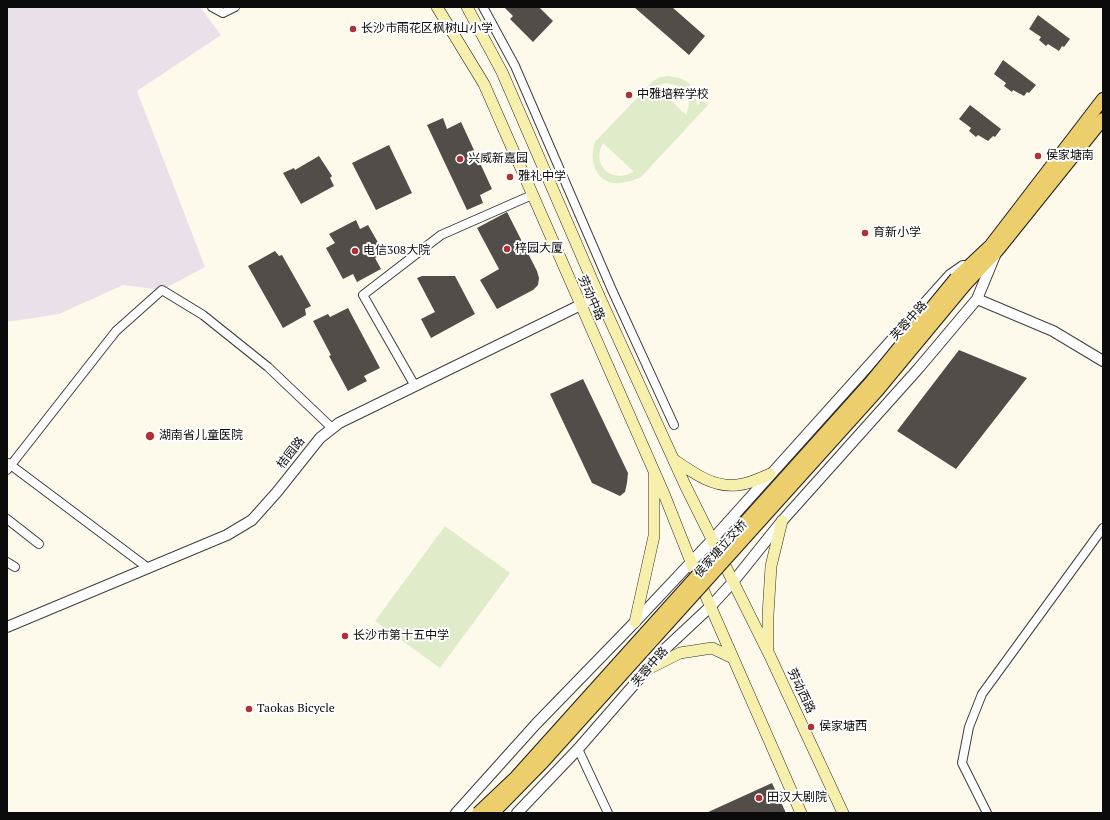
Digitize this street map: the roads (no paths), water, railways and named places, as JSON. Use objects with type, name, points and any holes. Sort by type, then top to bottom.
[{"type":"main road","name":"劳动中路","points":[[437,7],[484,84],[654,471],[691,562],[711,606]]},
{"type":"main road","name":"劳动中路","points":[[467,7],[502,72],[599,296],[672,458],[711,541],[733,582]]},
{"type":"main road","name":"芙蓉中路","points":[[994,248],[1103,99]]},
{"type":"main road","name":"芙蓉中路","points":[[994,248],[1103,119]]},
{"type":"main road","points":[[961,282],[994,248]]},
{"type":"main road","name":"侯家塘立交桥","points":[[478,813],[521,771],[961,282]]},
{"type":"main road","name":"侯家塘立交桥","points":[[493,813],[558,745],[878,390],[961,282]]},
{"type":"main road","points":[[672,458],[695,474],[715,483],[737,486],[752,482],[770,474]]},
{"type":"main road","points":[[635,622],[654,536],[654,471]]},
{"type":"main road","points":[[768,651],[768,615],[771,566],[782,521]]},
{"type":"main road","name":"劳动西路","points":[[733,582],[768,651],[843,813]]},
{"type":"main road","points":[[711,606],[801,813]]},
{"type":"main road","points":[[650,668],[680,653],[712,648],[733,658]]},
{"type":"street","points":[[212,7],[224,13],[235,7]]},
{"type":"street","points":[[483,7],[515,66],[612,290],[674,425]]},
{"type":"street","points":[[415,386],[363,295],[441,235],[532,195]]},
{"type":"street","name":"芙蓉中路","points":[[517,813],[578,749],[665,650],[711,606],[733,582],[782,521],[918,369],[978,299],[994,248]]},
{"type":"street","name":"芙蓉中路","points":[[691,562],[950,275],[994,248]]},
{"type":"street","points":[[148,568],[8,466],[116,331],[162,290],[203,315],[268,367],[332,428]]},
{"type":"street","name":"桔园路","points":[[7,627],[227,535],[252,520],[277,492],[320,438],[339,423],[599,296]]},
{"type":"street","points":[[978,299],[1053,331],[1103,361]]},
{"type":"street","points":[[7,520],[39,544]]},
{"type":"street","points":[[987,813],[962,762],[969,727],[982,694],[1103,528]]},
{"type":"street","points":[[7,562],[15,568]]},
{"type":"street","points":[[456,813],[536,724],[691,562]]},
{"type":"street","points":[[578,749],[608,813]]},
{"type":"place","name":"长沙市雨花区枫树山小学","points":[[353,29]]},
{"type":"place","name":"中雅培粹学校","points":[[629,95]]},
{"type":"place","name":"侯家塘南","points":[[1038,156]]},
{"type":"place","name":"兴威新嘉园","points":[[460,159]]},
{"type":"place","name":"雅礼中学","points":[[510,177]]},
{"type":"place","name":"育新小学","points":[[865,233]]},
{"type":"place","name":"梓园大厦","points":[[507,249]]},
{"type":"place","name":"电信308大院","points":[[355,251]]},
{"type":"place","name":"湖南省儿童医院","points":[[150,436]]},
{"type":"place","name":"长沙市第十五中学","points":[[345,636]]},
{"type":"place","name":"Taokas Bicycle","points":[[249,709]]},
{"type":"place","name":"侯家塘西","points":[[811,727]]},
{"type":"place","name":"田汉大剧院","points":[[759,798]]}]
